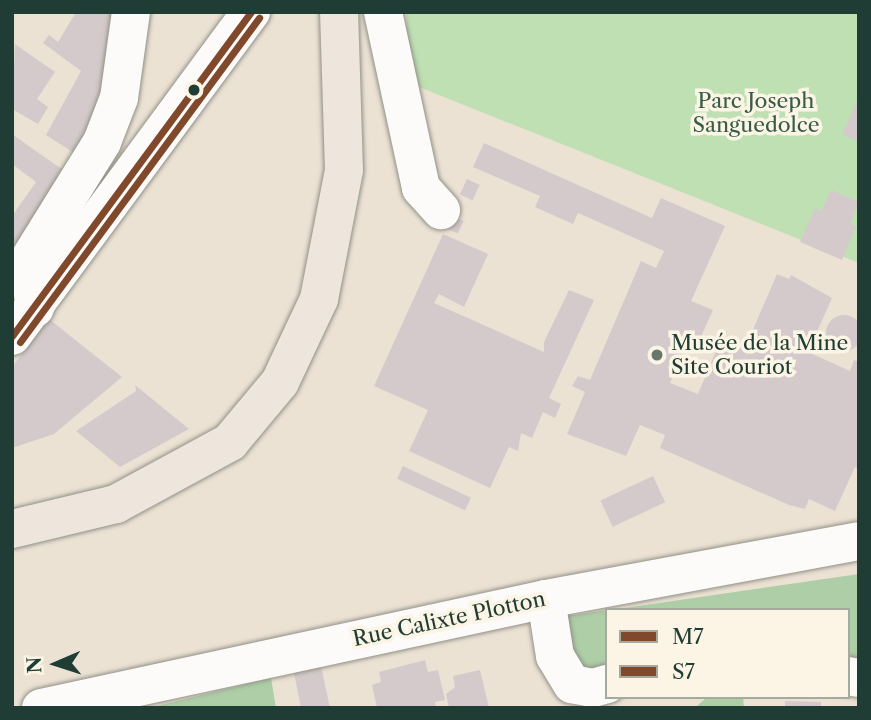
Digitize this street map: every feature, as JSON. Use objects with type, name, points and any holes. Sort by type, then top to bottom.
[{"type":"main road","points":[[12,529],[116,504],[219,449],[230,442],[279,382],[319,299],[344,170],[339,12]]},
{"type":"street","points":[[24,322],[28,261],[102,142],[119,98],[131,12]]},
{"type":"street","points":[[24,322],[251,12]]},
{"type":"street","points":[[383,12],[421,188],[441,210]]},
{"type":"street","name":"Rue Calixte Plotton","points":[[41,708],[546,599],[859,541]]},
{"type":"street","points":[[546,599],[555,656],[572,684],[593,688],[605,685]]},
{"type":"green space","name":"Parc Joseph Sanguedolce","points":[[406,12],[859,12],[859,263],[409,83]]},
{"type":"green space","points":[[859,574],[859,666],[850,664],[850,608],[625,608]]},
{"type":"green space","points":[[605,610],[605,670],[591,674],[575,664],[561,617]]},
{"type":"green space","points":[[271,678],[276,708],[149,708]]},
{"type":"green space","points":[[705,699],[743,699],[744,708],[695,708]]},
{"type":"building","points":[[76,12],[122,12],[82,158],[46,135],[81,71],[43,43],[49,35],[58,42]]},
{"type":"building","points":[[15,44],[55,72],[37,99],[48,107],[38,124],[12,109]]},
{"type":"building","points":[[859,97],[859,142],[842,134]]},
{"type":"building","points":[[12,134],[70,175],[12,267],[12,216],[36,182],[12,164]]},
{"type":"building","points":[[484,143],[652,218],[661,198],[725,226],[691,301],[713,310],[700,339],[690,336],[670,383],[698,394],[722,337],[745,348],[777,274],[789,279],[791,275],[832,298],[808,352],[850,371],[854,360],[859,362],[859,469],[855,467],[835,511],[809,499],[805,509],[789,505],[660,448],[665,435],[640,425],[626,456],[567,434],[585,392],[572,386],[578,376],[590,380],[641,261],[656,268],[664,251],[578,213],[573,224],[535,207],[540,196],[473,167]]},
{"type":"building","points":[[467,179],[480,185],[473,200],[460,194]]},
{"type":"building","points":[[831,190],[859,202],[850,224],[856,226],[842,260],[800,242],[815,208],[821,211]]},
{"type":"building","points":[[451,215],[464,221],[458,234],[445,228]]},
{"type":"building","points":[[443,234],[488,254],[464,307],[439,294],[434,303],[544,352],[544,342],[569,290],[594,300],[549,398],[561,404],[555,418],[543,412],[532,438],[521,433],[518,451],[509,447],[490,488],[409,451],[428,410],[374,386]]},
{"type":"building","points":[[844,315],[857,320],[862,333],[857,346],[844,351],[831,346],[826,333],[831,320]]},
{"type":"building","points":[[49,319],[122,377],[54,434],[12,448],[12,367]]},
{"type":"building","points":[[135,385],[189,429],[120,467],[76,431],[136,391]]},
{"type":"building","points":[[403,466],[471,498],[465,510],[397,479]]},
{"type":"building","points":[[653,476],[665,502],[613,527],[600,501]]},
{"type":"building","points":[[425,660],[428,672],[438,670],[445,700],[435,702],[436,708],[377,708],[372,685],[381,682],[379,672]]},
{"type":"building","points":[[321,666],[330,708],[301,708],[294,673]]},
{"type":"building","points":[[480,670],[489,708],[449,708],[446,694],[455,687],[453,676]]},
{"type":"building","points":[[785,701],[821,702],[821,708],[785,708]]},
{"type":"transit line","name":"M7","points":[[12,336],[251,12]]},
{"type":"transit line","name":"S7","points":[[20,342],[259,18]]},
{"type":"place","name":"Musée de la Mine Site Couriot","points":[[657,355]]}]
